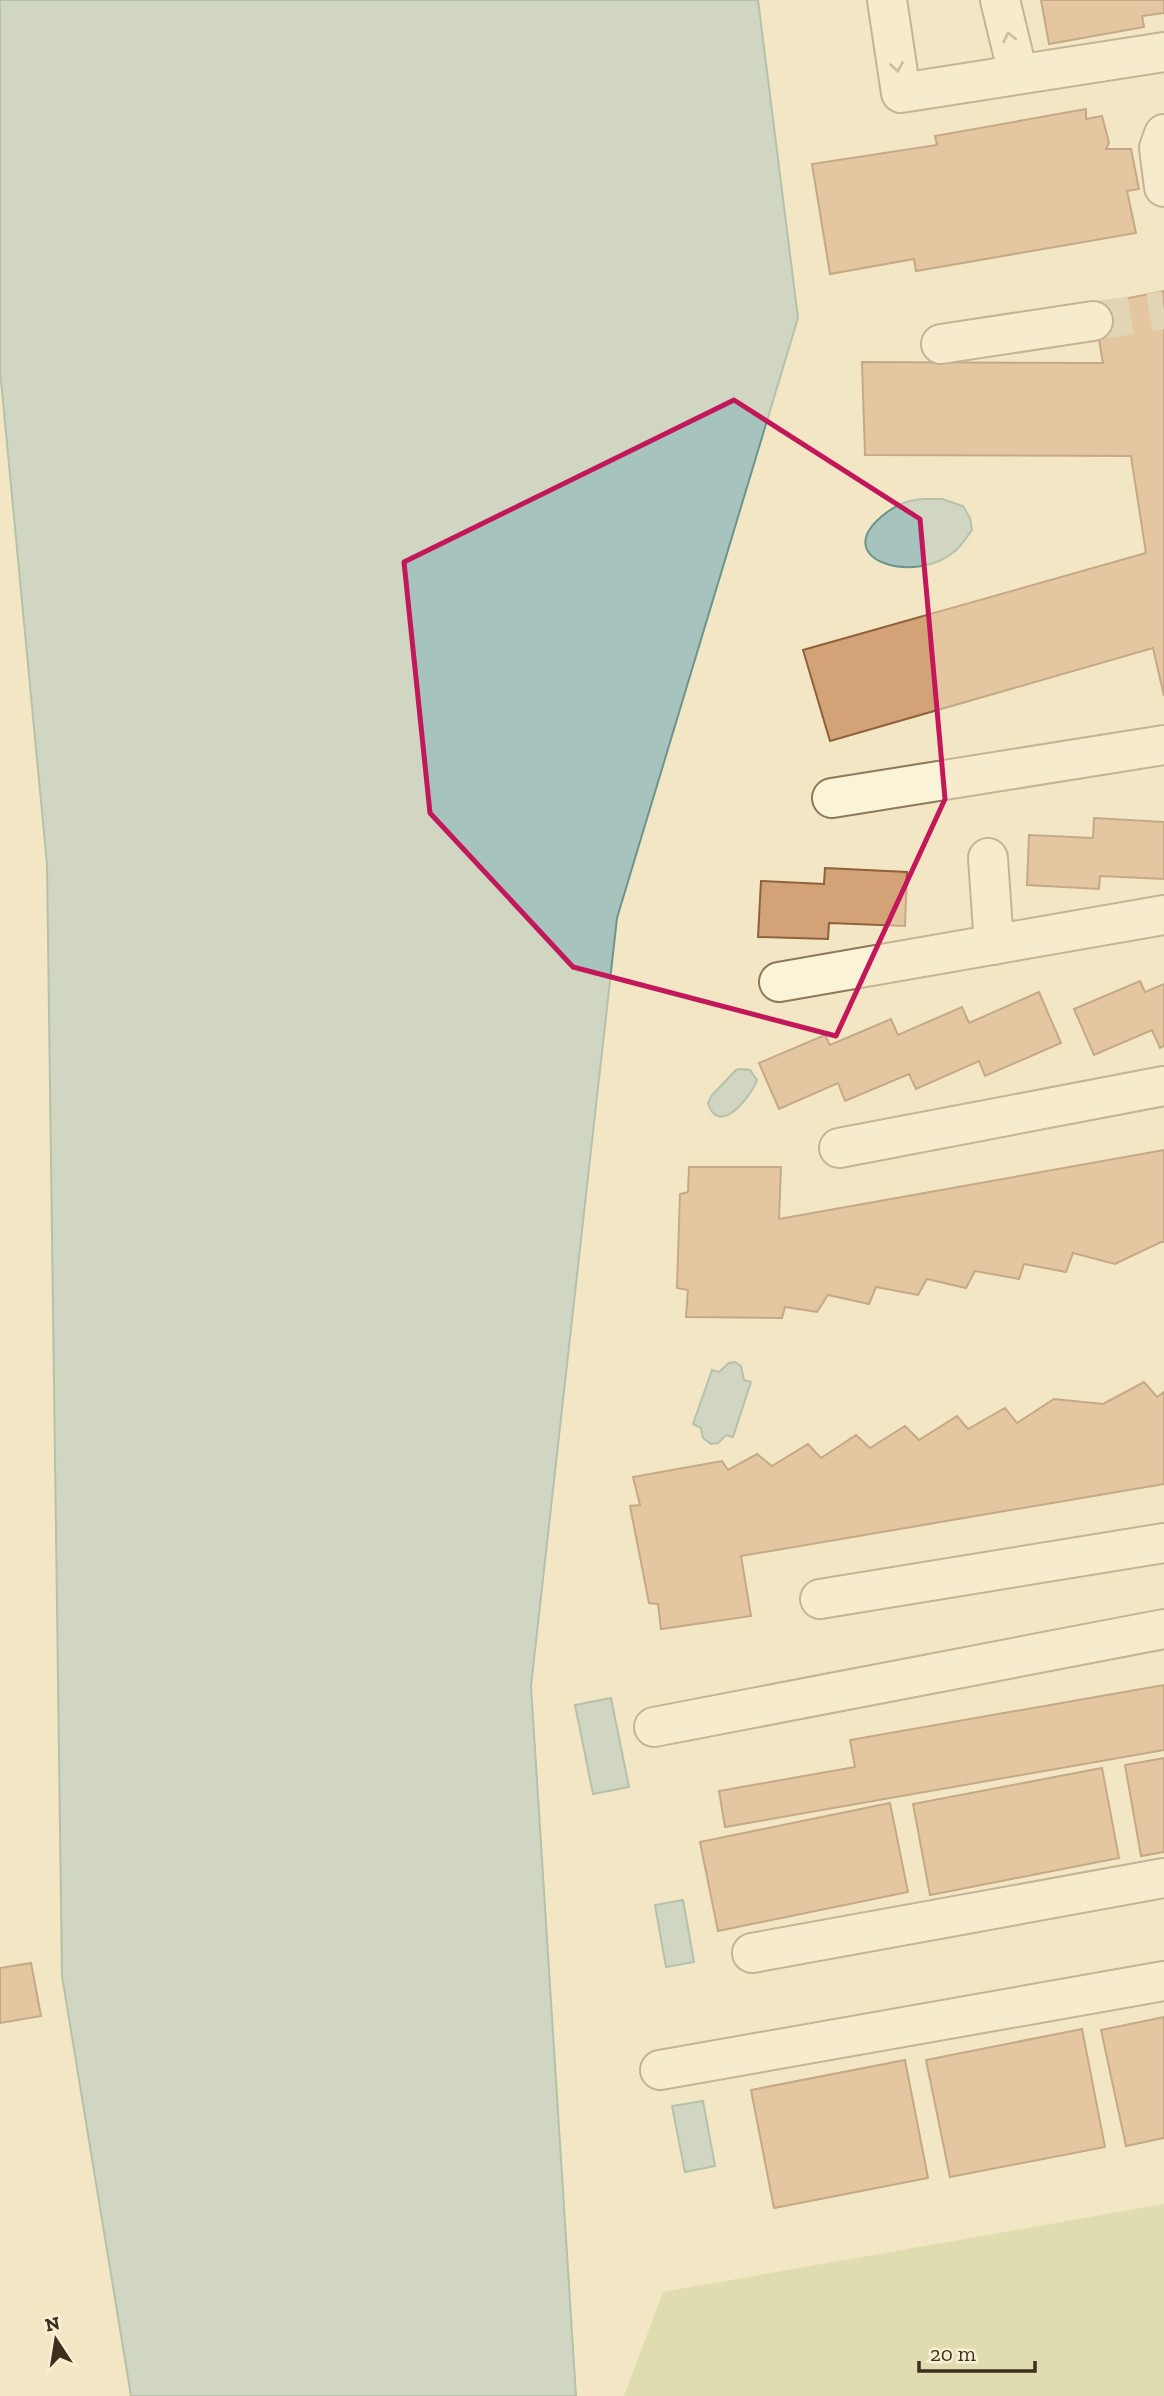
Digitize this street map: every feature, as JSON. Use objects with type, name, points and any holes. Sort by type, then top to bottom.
[{"type":"lane","points":[[887,0],[901,93],[1164,52]]},
{"type":"lane","points":[[1000,0],[1018,74]]},
{"type":"lane","points":[[1164,134],[1158,148],[1164,187]]},
{"type":"lane","points":[[941,344],[1093,321]]},
{"type":"lane","points":[[832,798],[1164,745]]},
{"type":"lane","points":[[988,858],[994,945]]},
{"type":"lane","points":[[779,982],[1164,915]]},
{"type":"lane","points":[[839,1148],[1164,1086]]},
{"type":"lane","points":[[820,1599],[1164,1543]]},
{"type":"lane","points":[[654,1727],[1164,1629]]},
{"type":"lane","points":[[752,1954],[1164,1878]]},
{"type":"lane","points":[[660,2070],[1164,1982]]},
{"type":"highlighted area","points":[[734,400],[920,519],[945,799],[836,1036],[573,967],[430,813],[404,562]]},
{"type":"green space","points":[[1164,2204],[1164,2396],[624,2396],[663,2292]]},
{"type":"water","points":[[0,0],[758,0],[798,318],[617,918],[531,1686],[576,2396],[131,2396],[62,1976],[47,864],[0,370]]},
{"type":"water","points":[[925,499],[942,499],[963,506],[970,518],[972,530],[960,546],[939,561],[920,566],[901,567],[872,556],[866,546],[868,532],[881,517],[902,504]]},
{"type":"water","points":[[740,1069],[750,1070],[757,1080],[754,1087],[734,1111],[719,1117],[713,1113],[708,1103],[712,1095]]},
{"type":"water","points":[[735,1362],[741,1366],[744,1380],[751,1382],[733,1437],[726,1435],[718,1443],[711,1444],[703,1438],[701,1428],[693,1424],[712,1370],[719,1372],[729,1363]]},
{"type":"water","points":[[611,1698],[629,1787],[593,1794],[575,1705]]},
{"type":"water","points":[[683,1900],[694,1962],[666,1967],[655,1905]]},
{"type":"water","points":[[703,2101],[715,2166],[685,2172],[672,2106]]},
{"type":"building","points":[[1041,0],[1164,0],[1164,13],[1142,16],[1144,27],[1049,44]]},
{"type":"building","points":[[1086,109],[1086,119],[1102,116],[1109,143],[1106,149],[1131,149],[1139,189],[1127,191],[1136,233],[916,271],[914,259],[830,274],[812,164],[937,145],[935,136]]},
{"type":"building","points":[[1164,291],[1164,696],[1153,648],[830,741],[803,650],[1146,553],[1131,456],[865,455],[862,362],[1103,363],[1093,305]]},
{"type":"building","points":[[1094,818],[1164,822],[1164,879],[1100,876],[1099,889],[1027,885],[1029,835],[1093,838]]},
{"type":"building","points":[[825,868],[907,872],[905,926],[829,923],[828,939],[758,937],[761,881],[824,884]]},
{"type":"building","points":[[1140,981],[1145,992],[1164,984],[1164,1046],[1160,1048],[1152,1030],[1094,1055],[1074,1009]]},
{"type":"building","points":[[1039,992],[1061,1043],[985,1076],[979,1061],[916,1089],[909,1074],[845,1101],[838,1083],[779,1109],[759,1063],[825,1035],[830,1045],[891,1019],[898,1035],[962,1007],[969,1023]]},
{"type":"building","points":[[1164,1150],[1164,1242],[1115,1264],[1073,1253],[1066,1272],[1024,1264],[1019,1279],[975,1271],[966,1288],[927,1279],[918,1295],[876,1287],[869,1304],[828,1295],[817,1312],[785,1307],[782,1318],[686,1317],[688,1290],[677,1288],[680,1194],[688,1192],[689,1167],[781,1167],[779,1219]]},
{"type":"building","points":[[1144,1382],[1157,1397],[1164,1392],[1164,1484],[741,1556],[751,1616],[661,1629],[658,1604],[649,1603],[630,1506],[640,1505],[633,1477],[722,1461],[728,1470],[757,1454],[772,1466],[808,1444],[821,1458],[856,1435],[870,1448],[905,1426],[919,1440],[957,1416],[968,1429],[1005,1408],[1017,1423],[1054,1399],[1103,1404]]},
{"type":"building","points":[[1164,1685],[1164,1750],[725,1827],[719,1791],[855,1767],[850,1740]]},
{"type":"building","points":[[1164,1758],[1164,1852],[1141,1856],[1125,1765]]},
{"type":"building","points":[[1102,1768],[1119,1858],[930,1895],[913,1804]]},
{"type":"building","points":[[890,1803],[908,1892],[718,1931],[700,1842]]},
{"type":"building","points":[[31,1963],[41,2016],[0,2023],[0,1968]]},
{"type":"building","points":[[1164,2017],[1164,2138],[1126,2146],[1101,2030]]},
{"type":"building","points":[[1082,2029],[1105,2147],[950,2177],[926,2060]]},
{"type":"building","points":[[905,2060],[928,2178],[774,2208],[751,2090]]},
{"type":"tunnel","points":[[1093,321],[1164,310]]}]
